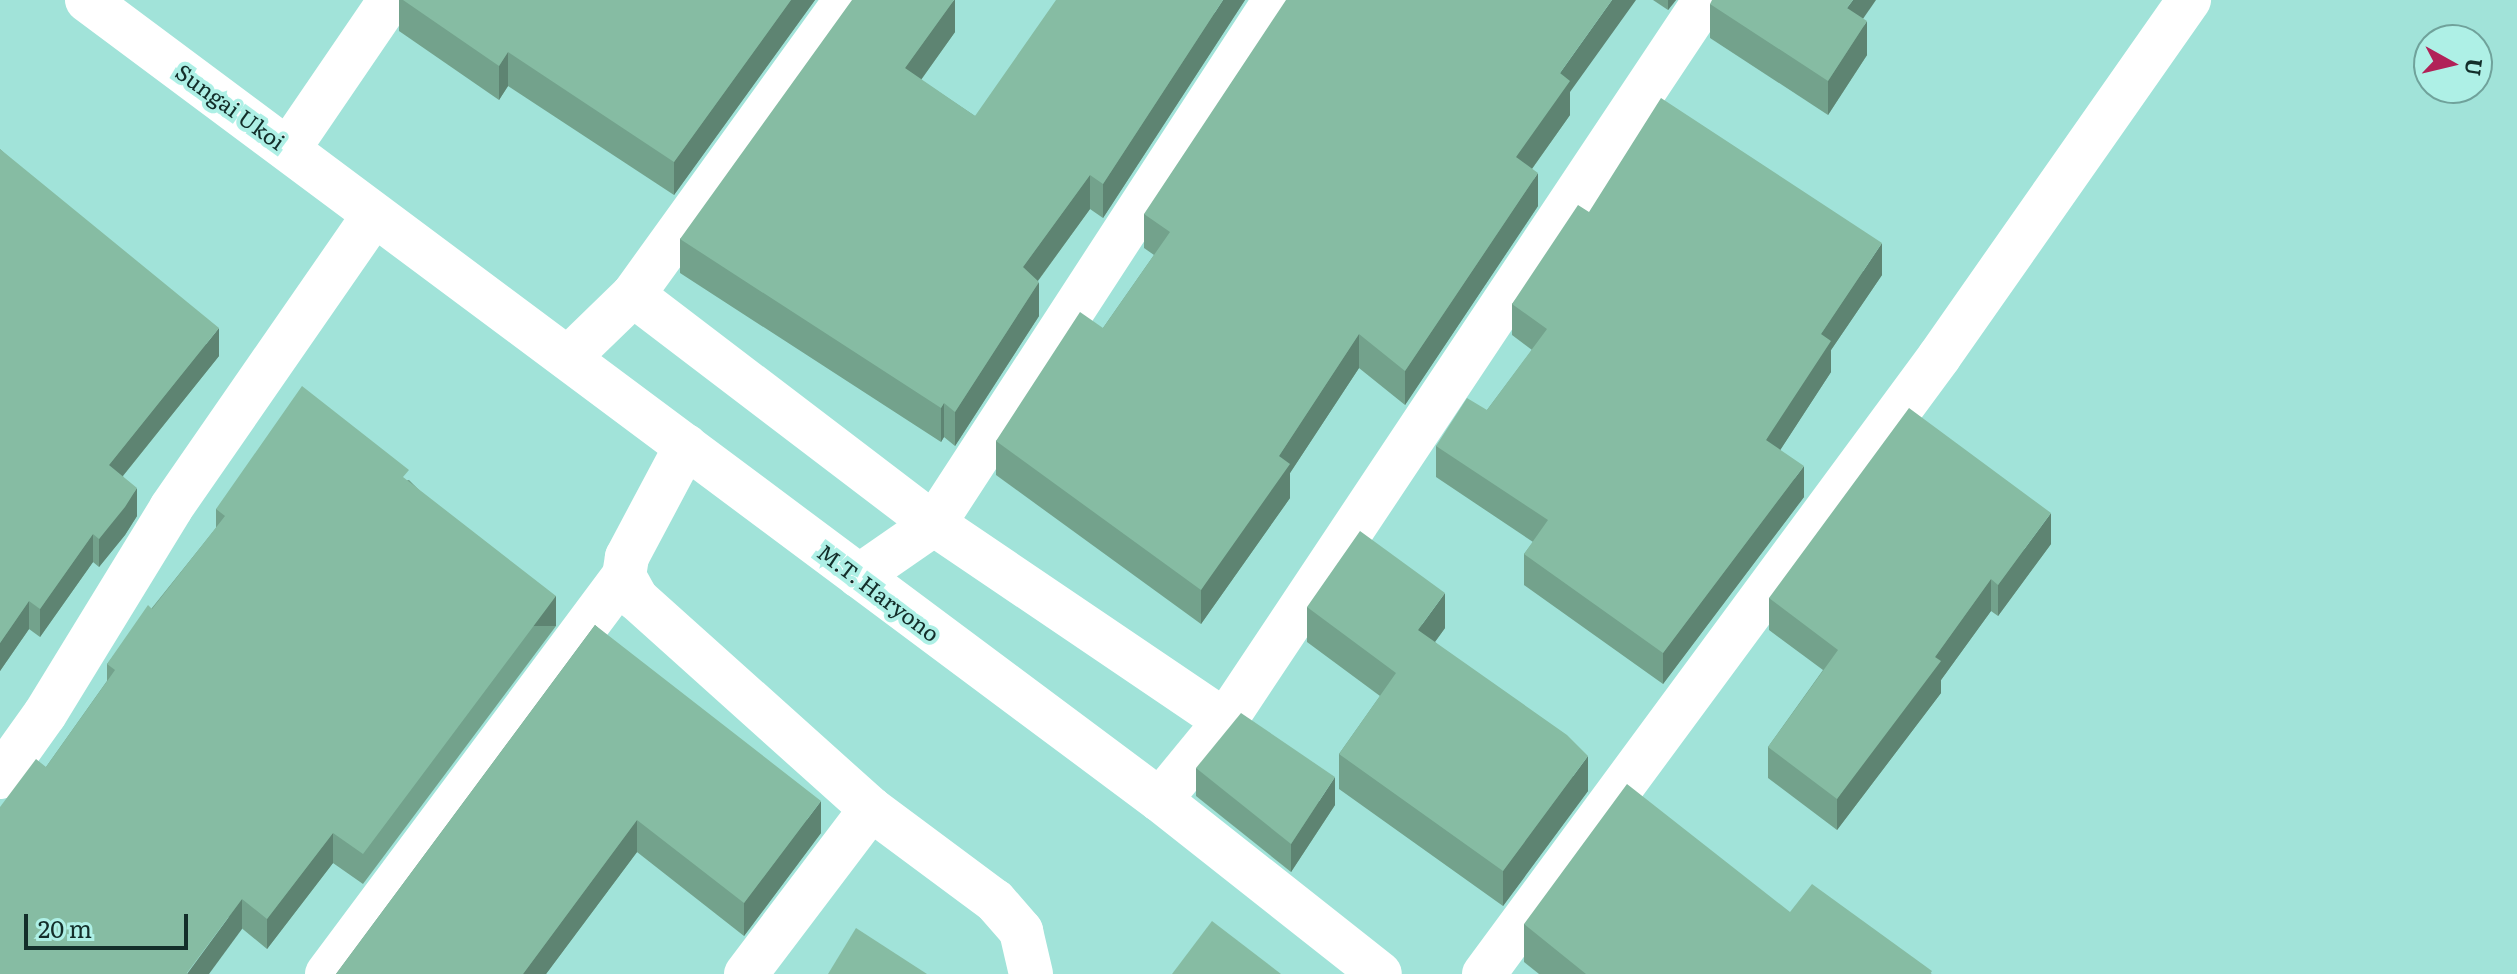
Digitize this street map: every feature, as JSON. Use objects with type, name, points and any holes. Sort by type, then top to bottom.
[{"type":"main road","name":"Sungai Ukoi","points":[[87,0],[289,148],[374,215]]},
{"type":"main road","points":[[289,148],[390,0]]},
{"type":"main road","points":[[568,358],[633,295],[846,0]]},
{"type":"main road","points":[[859,576],[934,524],[1275,0]]},
{"type":"main road","points":[[1160,800],[1225,721],[1705,0]]},
{"type":"main road","points":[[1484,974],[1939,357],[2189,0]]},
{"type":"main road","points":[[0,777],[45,714],[171,508],[374,215]]},
{"type":"main road","name":"M.T. Haryono","points":[[374,215],[1160,800],[1380,974]]},
{"type":"main road","points":[[633,295],[934,524],[1225,721]]},
{"type":"main road","points":[[327,974],[624,576],[627,557],[686,446]]},
{"type":"main road","points":[[624,576],[652,616],[871,809],[995,901],[1021,931],[1031,974]]},
{"type":"main road","points":[[746,974],[871,809]]},
{"type":"building","points":[[403,0],[791,0],[674,162],[508,52],[499,66]]},
{"type":"building","points":[[852,0],[954,0],[905,68],[975,116],[1056,0],[1223,0],[1103,184],[1090,175],[1023,267],[1039,282],[955,412],[944,403],[941,408],[680,239]]},
{"type":"building","points":[[1286,0],[1612,0],[1560,73],[1570,81],[1516,157],[1538,173],[1405,371],[1359,334],[1279,456],[1290,464],[1201,590],[996,441],[1080,312],[1103,328],[1170,232],[1144,214]]},
{"type":"building","points":[[1712,0],[1853,0],[1847,8],[1867,21],[1828,81],[1710,4]]},
{"type":"building","points":[[1661,98],[1882,243],[1821,334],[1831,341],[1766,440],[1804,466],[1663,653],[1524,554],[1548,520],[1436,446],[1467,398],[1487,410],[1547,329],[1512,304],[1578,205],[1589,212]]},
{"type":"building","points":[[0,149],[219,328],[109,465],[137,488],[125,507],[99,539],[93,534],[40,609],[29,601],[0,643]]},
{"type":"building","points":[[302,386],[409,470],[403,477],[556,596],[363,854],[333,833],[267,919],[242,899],[188,974],[0,974],[0,807],[36,759],[46,767],[115,670],[107,664],[148,605],[152,609],[225,516],[216,509]]},
{"type":"building","points":[[1909,408],[2051,513],[1998,585],[1991,579],[1935,657],[1941,661],[1837,799],[1768,747],[1838,650],[1769,598]]},
{"type":"building","points":[[1360,531],[1445,593],[1418,630],[1567,735],[1588,756],[1503,871],[1339,754],[1396,673],[1307,607]]},
{"type":"building","points":[[595,625],[821,801],[744,903],[637,820],[523,974],[336,974]]},
{"type":"building","points":[[1241,713],[1335,777],[1291,844],[1196,768]]},
{"type":"building","points":[[1627,784],[1790,912],[1812,884],[1932,971],[1930,974],[1586,974],[1524,924]]},
{"type":"building","points":[[1212,921],[1281,974],[1172,974]]},
{"type":"building","points":[[856,928],[927,974],[828,974]]}]
